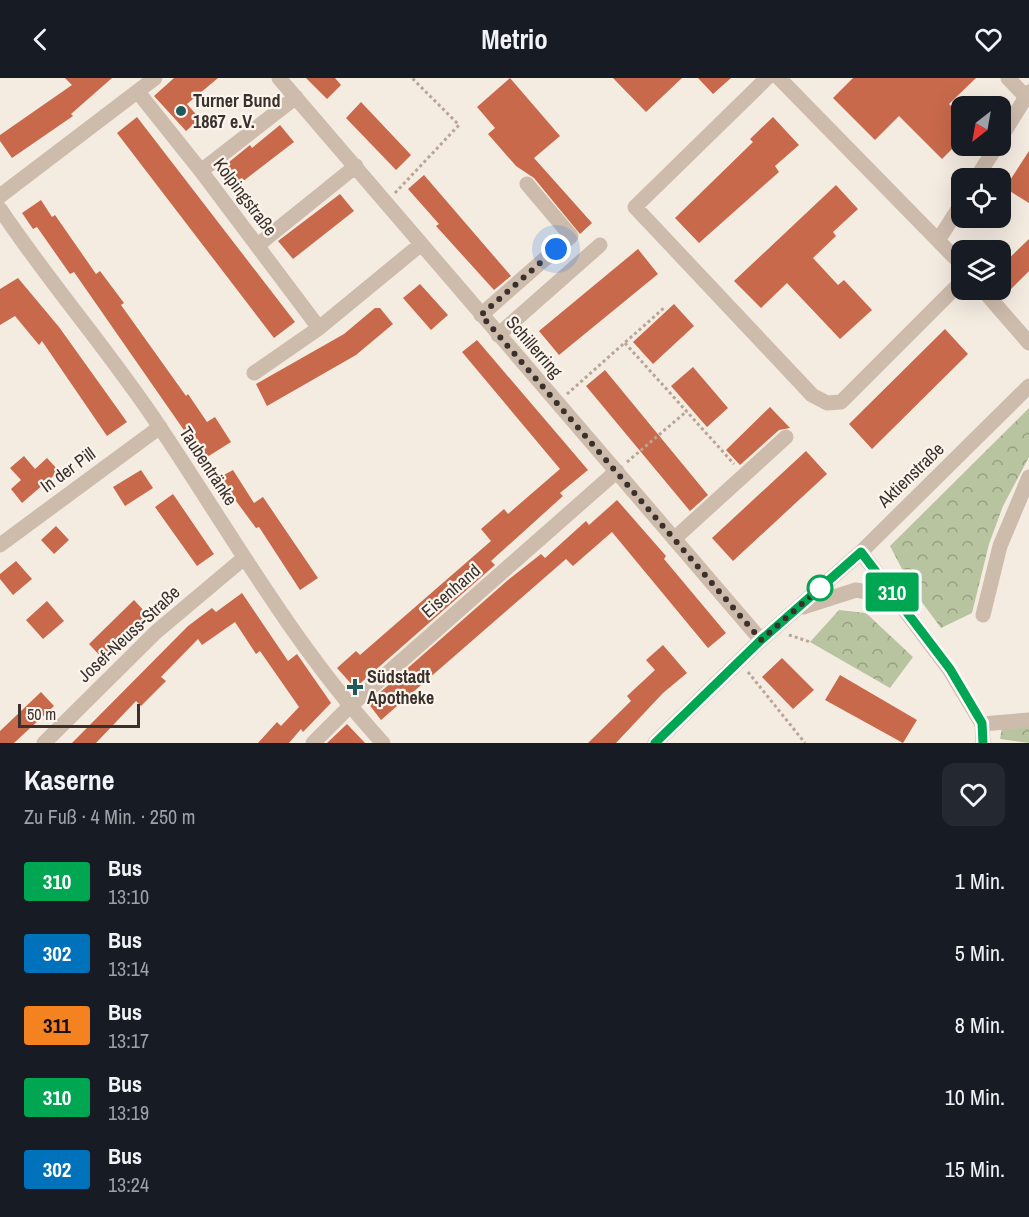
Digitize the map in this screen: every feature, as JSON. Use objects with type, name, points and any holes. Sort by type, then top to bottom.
[{"type":"street","points":[[0,196],[155,78]]},
{"type":"street","name":"Schillerring","points":[[279,78],[761,640]]},
{"type":"street","points":[[767,78],[635,207],[812,395],[827,403],[840,402],[951,292]]},
{"type":"street","points":[[779,78],[951,253]]},
{"type":"street","points":[[1008,78],[1028,95],[1011,122]]},
{"type":"street","name":"Kolpingstraße","points":[[138,92],[258,245],[319,328]]},
{"type":"street","points":[[201,171],[296,97]]},
{"type":"street","points":[[258,245],[356,166]]},
{"type":"street","points":[[481,315],[571,236],[527,184]]},
{"type":"street","name":"Taubentränke","points":[[0,209],[160,427],[244,558],[349,707],[383,743]]},
{"type":"street","points":[[939,239],[951,220]]},
{"type":"street","points":[[254,374],[319,328],[420,245]]},
{"type":"street","points":[[498,335],[600,245]]},
{"type":"street","points":[[992,300],[1029,343]]},
{"type":"street","name":"Aktienstraße","points":[[657,742],[761,640],[861,552],[1029,386]]},
{"type":"street","name":"In der Pill","points":[[0,545],[160,427]]},
{"type":"street","points":[[674,539],[745,477],[786,437]]},
{"type":"street","name":"Eisenhand","points":[[313,743],[349,707],[617,471]]},
{"type":"street","points":[[983,615],[1000,546],[1029,477]]},
{"type":"street","points":[[861,552],[950,669],[982,723],[983,743]]},
{"type":"street","name":"Josef-Neuss-Straße","points":[[44,743],[156,632],[244,558]]},
{"type":"street","points":[[797,609],[856,590],[895,597]]},
{"type":"street","points":[[982,723],[1029,720]]},
{"type":"path","points":[[386,203],[459,125],[412,78]]},
{"type":"path","points":[[556,402],[665,308]]},
{"type":"path","points":[[626,343],[745,477]]},
{"type":"path","points":[[617,471],[687,411]]},
{"type":"path","points":[[788,634],[810,642]]},
{"type":"path","points":[[739,661],[805,743]]},
{"type":"green space","points":[[1029,408],[1029,457],[1003,506],[989,544],[972,613],[941,628],[913,590],[890,546]]},
{"type":"green space","points":[[839,610],[866,613],[913,657],[890,688],[810,642]]},
{"type":"green space","points":[[1029,726],[1029,743],[1000,739],[1002,728]]},
{"type":"building","points":[[65,78],[112,78],[71,114],[73,116],[12,158],[0,141],[0,135],[72,85]]},
{"type":"building","points":[[174,78],[218,78],[187,104],[200,119],[186,131],[154,96]]},
{"type":"building","points":[[306,78],[335,78],[341,85],[327,99]]},
{"type":"building","points":[[510,78],[560,136],[534,158],[592,223],[580,234],[534,178],[516,166],[488,134],[495,128],[477,107]]},
{"type":"building","points":[[613,78],[682,78],[646,112]]},
{"type":"building","points":[[698,78],[731,78],[713,94]]},
{"type":"building","points":[[853,78],[976,78],[957,96],[951,96],[949,104],[951,106],[951,150],[942,159],[899,116],[875,140],[833,98]]},
{"type":"building","points":[[361,102],[411,155],[396,170],[346,118]]},
{"type":"building","points":[[137,117],[295,322],[274,338],[117,133]]},
{"type":"building","points":[[773,117],[799,145],[775,166],[779,172],[699,243],[675,218],[753,142],[750,139]]},
{"type":"building","points":[[280,125],[294,142],[233,189],[218,171],[250,145],[252,148]]},
{"type":"building","points":[[1029,151],[1029,203],[1011,192],[1011,179]]},
{"type":"building","points":[[424,175],[511,276],[494,290],[436,226],[439,224],[408,189]]},
{"type":"building","points":[[836,185],[858,209],[833,232],[836,236],[813,258],[838,285],[844,280],[872,310],[840,339],[787,283],[761,308],[734,281]]},
{"type":"building","points":[[340,194],[354,211],[293,259],[278,241]]},
{"type":"building","points":[[41,200],[52,217],[55,215],[96,274],[100,271],[124,303],[121,305],[186,396],[188,394],[207,422],[215,417],[231,442],[204,459],[74,272],[70,274],[37,227],[33,229],[22,213]]},
{"type":"building","points":[[1029,239],[1029,271],[1011,289],[1011,256]]},
{"type":"building","points":[[638,249],[658,274],[559,355],[539,331]]},
{"type":"building","points":[[18,278],[59,327],[127,422],[107,436],[42,341],[39,345],[15,316],[0,325],[0,289]]},
{"type":"building","points":[[420,284],[448,315],[431,330],[403,298]]},
{"type":"building","points":[[674,304],[694,326],[653,364],[633,342]]},
{"type":"building","points":[[375,308],[380,308],[393,324],[356,355],[267,406],[256,384],[344,334]]},
{"type":"building","points":[[945,329],[968,354],[872,449],[849,424]]},
{"type":"building","points":[[477,340],[588,470],[560,493],[563,496],[491,561],[495,565],[355,688],[337,668],[356,651],[360,655],[491,541],[481,529],[504,509],[508,514],[560,469],[462,352]]},
{"type":"building","points":[[693,367],[728,408],[707,427],[671,386]]},
{"type":"building","points":[[605,370],[708,495],[690,511],[586,386]]},
{"type":"building","points":[[770,407],[790,428],[779,430],[740,465],[726,450]]},
{"type":"building","points":[[806,451],[827,474],[733,561],[712,538]]},
{"type":"building","points":[[24,456],[35,469],[47,458],[59,471],[22,503],[11,489],[21,480],[10,468]]},
{"type":"building","points":[[141,470],[153,488],[125,506],[113,487]]},
{"type":"building","points":[[233,470],[254,503],[263,497],[318,578],[300,590],[259,527],[256,528],[222,482],[222,476]]},
{"type":"building","points":[[173,494],[214,554],[197,566],[155,507]]},
{"type":"building","points":[[617,500],[666,556],[664,559],[726,633],[708,648],[612,532],[573,566],[566,559],[381,720],[368,703],[508,580],[541,554],[545,558],[586,521],[589,525]]},
{"type":"building","points":[[56,526],[69,540],[54,554],[41,540]]},
{"type":"building","points":[[16,561],[32,579],[13,595],[0,579],[0,574]]},
{"type":"building","points":[[242,593],[288,661],[297,654],[331,703],[303,732],[301,729],[289,743],[258,743],[277,722],[281,726],[299,707],[260,651],[256,654],[235,622],[202,645],[198,639],[161,677],[166,681],[141,706],[136,701],[96,743],[72,743],[188,626],[212,608],[216,612]]},
{"type":"building","points":[[134,600],[147,614],[102,658],[89,644]]},
{"type":"building","points":[[47,601],[64,621],[43,639],[26,620]]},
{"type":"building","points":[[663,645],[687,673],[663,693],[616,743],[588,743],[631,701],[627,696],[655,670],[646,660]]},
{"type":"building","points":[[782,658],[814,690],[793,709],[762,677]]},
{"type":"building","points":[[840,675],[917,720],[903,743],[825,700]]},
{"type":"building","points":[[41,692],[54,706],[14,743],[0,743],[0,731]]},
{"type":"building","points":[[347,724],[365,743],[327,743]]},
{"type":"bus line","name":"310","points":[[655,743],[761,640],[861,552],[950,669],[982,723],[983,743]]},
{"type":"place","name":"Turner Bund 1867 e.V.","points":[[181,111]]},
{"type":"place","name":"Südstadt Apotheke","points":[[355,687]]},
{"type":"route","points":[[556,249],[481,315],[761,640],[820,588]]}]
